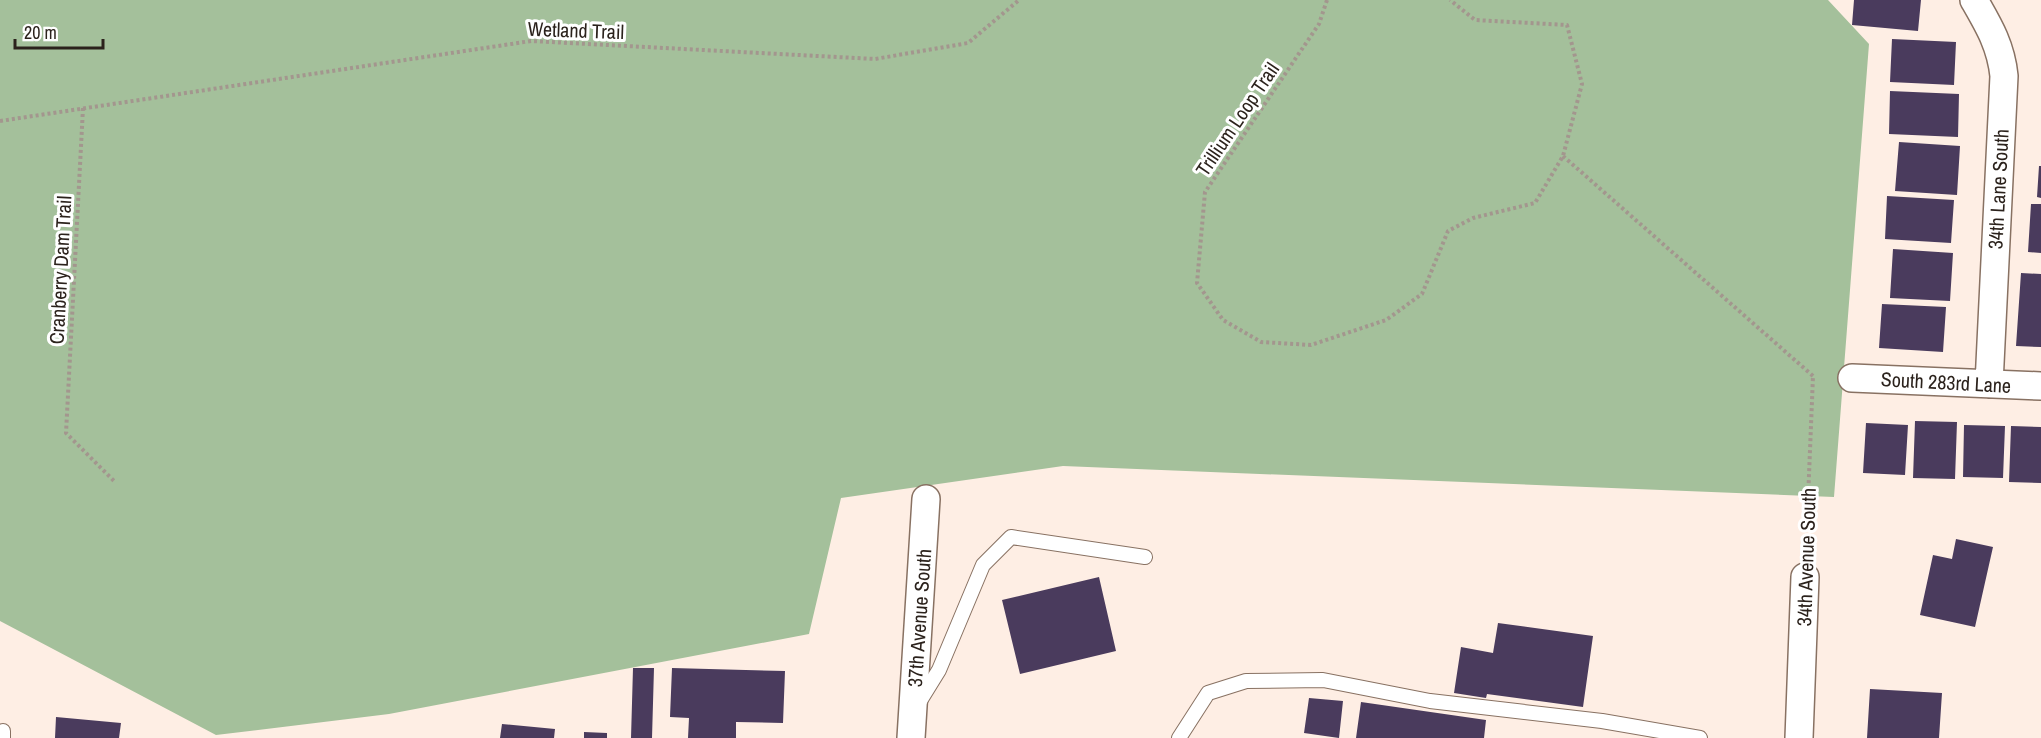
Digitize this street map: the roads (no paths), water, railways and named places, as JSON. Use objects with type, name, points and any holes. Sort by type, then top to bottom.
[{"type":"street","name":"34th Lane South","points":[[1974,0],[1996,38],[2002,54],[2004,76],[1989,384]]},
{"type":"street","name":"South 283rd Lane","points":[[1852,378],[2041,386]]},
{"type":"street","name":"37th Avenue South","points":[[912,726],[926,499]]},
{"type":"street","name":"34th Avenue South","points":[[1799,738],[1805,577]]},
{"type":"lane","points":[[912,726],[939,670],[983,565],[1011,537],[1145,557]]},
{"type":"lane","points":[[1179,738],[1208,693],[1246,681],[1323,680],[1430,700],[1602,721],[1700,738]]}]
